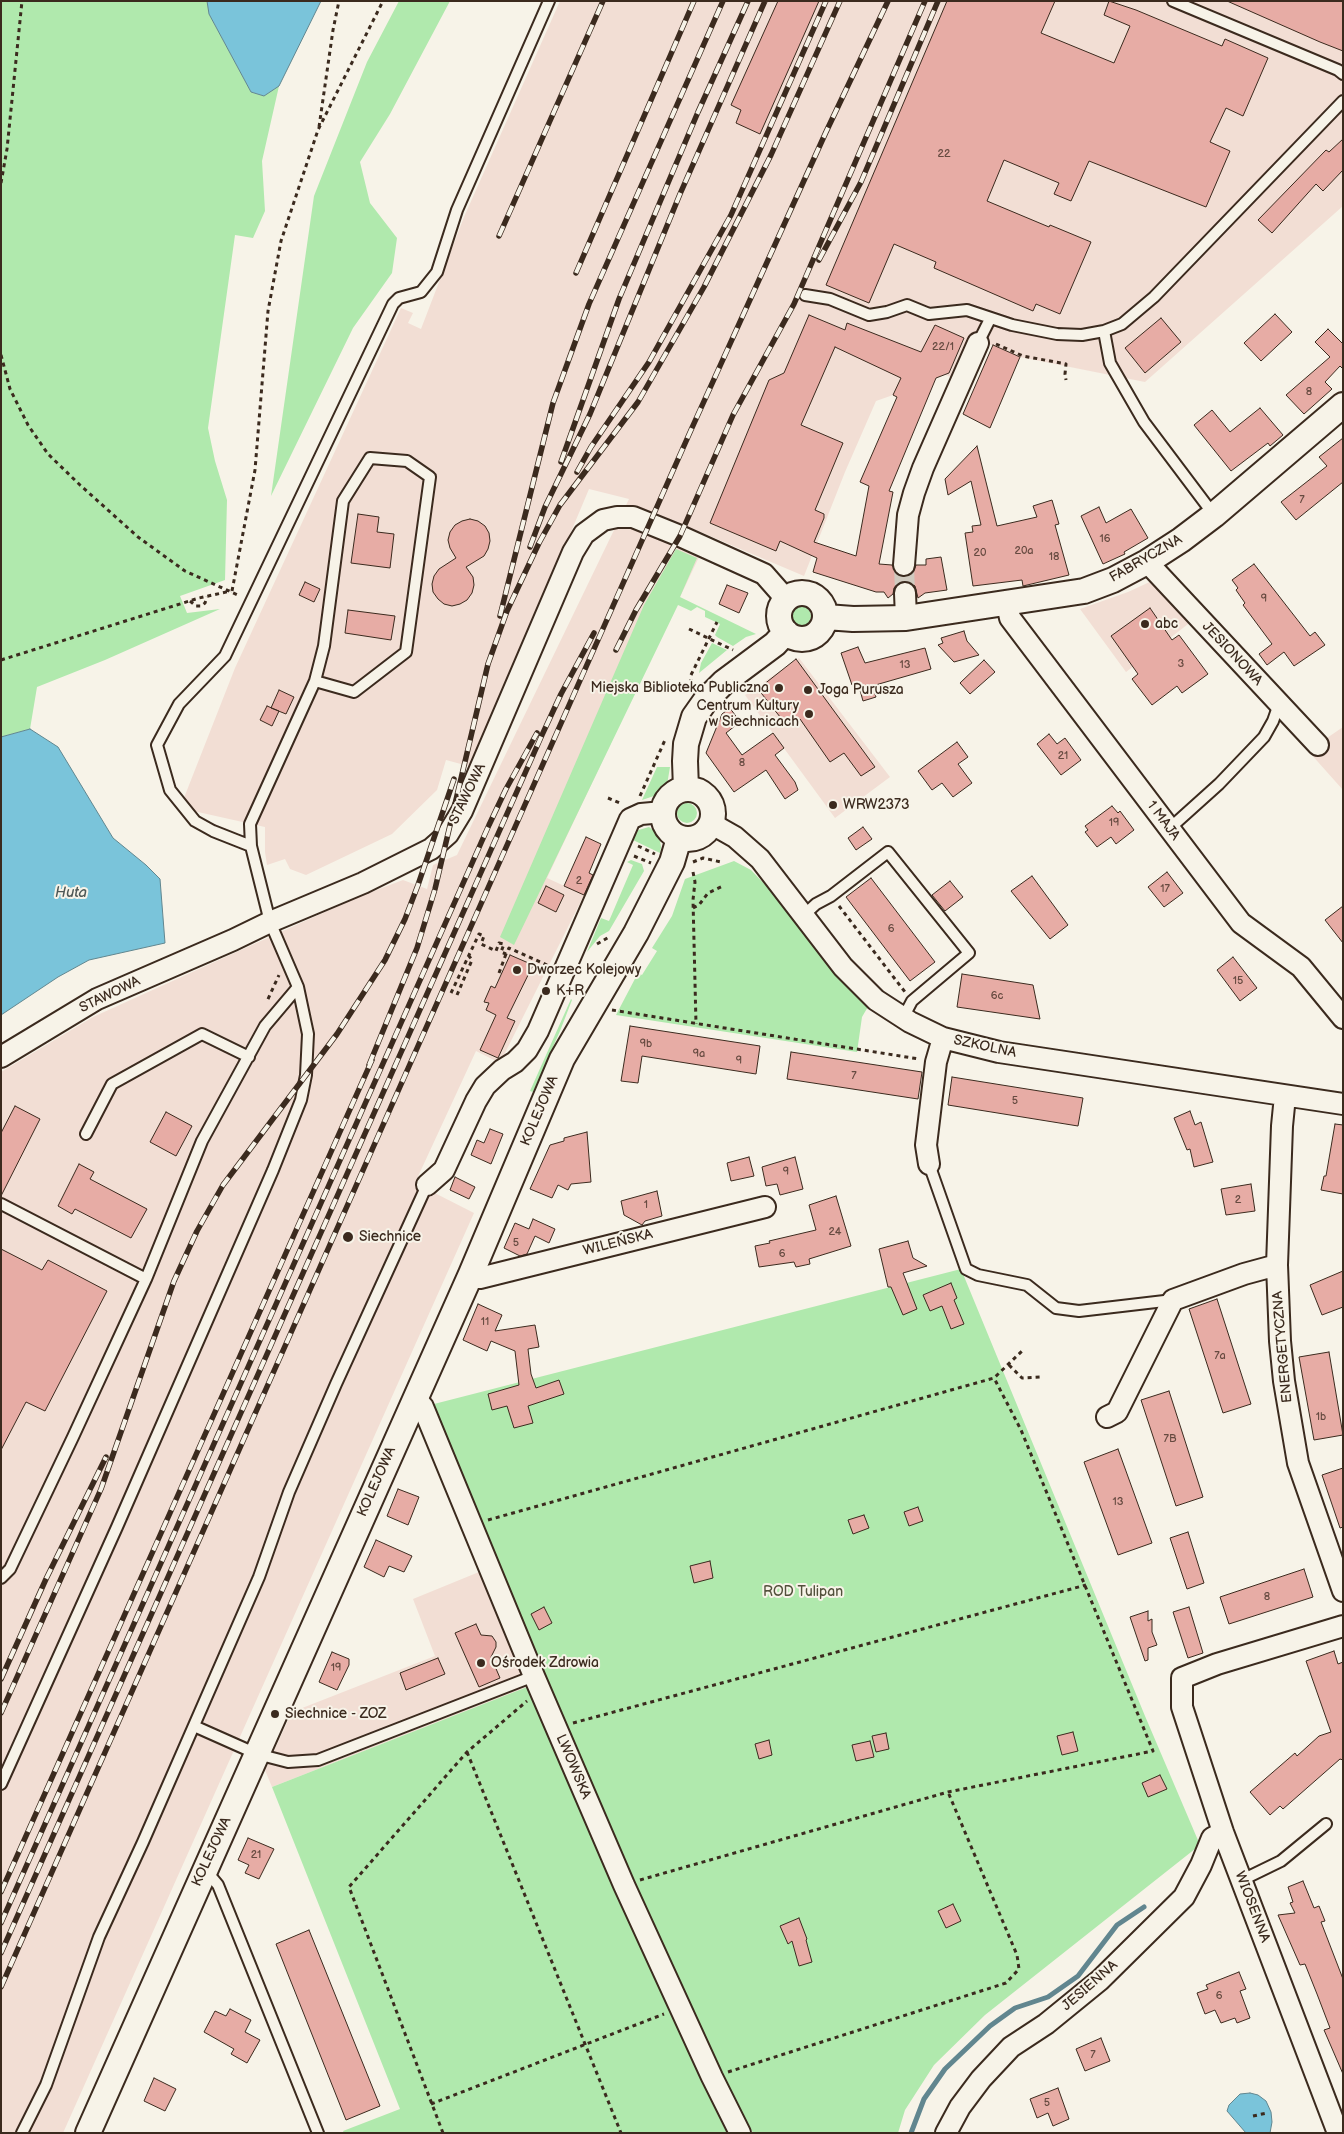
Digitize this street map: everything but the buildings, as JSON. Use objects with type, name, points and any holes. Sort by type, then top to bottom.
[{"type":"street","points":[[904,565],[907,523],[914,493],[923,468],[985,342]]},
{"type":"street","name":"FABRYCZNA","points":[[826,617],[854,619],[906,618],[1084,591],[1112,580],[1147,562],[1182,540],[1343,406]]},
{"type":"street","name":"STAWOWA","points":[[1,1056],[97,1000],[270,922],[363,883],[431,849],[448,834],[462,812],[573,552],[584,534],[603,520],[617,517],[633,517],[684,538],[764,574],[786,599]]},
{"type":"street","name":"JESIONOWA","points":[[1147,562],[1318,745]]},
{"type":"street","points":[[806,593],[816,597],[823,606],[826,617],[822,627],[815,634],[806,638],[795,637],[786,632],[779,616],[781,607],[786,599],[795,594],[806,593]]},
{"type":"street","points":[[905,593],[906,618]]},
{"type":"street","name":"1 MAJA","points":[[1007,604],[1010,618],[1241,923],[1301,966],[1343,1018]]},
{"type":"street","points":[[686,789],[686,744],[694,717],[706,700],[724,682],[775,644],[786,632]]},
{"type":"street","points":[[686,789],[699,791],[709,800],[713,811],[712,824],[706,832],[698,838],[688,840],[679,838],[666,828],[662,812],[670,796],[686,789]]},
{"type":"street","points":[[427,1185],[444,1170],[476,1101],[485,1086],[502,1070],[515,1062],[526,1050],[538,1031],[630,819],[641,814],[662,812]]},
{"type":"street","name":"SZKOLNA","points":[[712,824],[734,837],[760,859],[843,966],[876,1000],[908,1010],[943,1038],[998,1052],[1343,1104]]},
{"type":"street","name":"KOLEJOWA","points":[[88,2133],[471,1274],[562,1060],[636,933],[672,862],[679,838]]},
{"type":"street","points":[[929,1164],[926,1145],[936,1062],[943,1038]]},
{"type":"street","name":"ENERGETYCZNA","points":[[1285,1096],[1282,1126],[1277,1265],[1280,1341],[1284,1381],[1298,1463],[1343,1591]]},
{"type":"street","name":"WILEŃSKA","points":[[471,1274],[480,1278],[765,1207]]},
{"type":"street","points":[[1107,1417],[1117,1412],[1173,1300],[1244,1274],[1277,1265]]},
{"type":"street","name":"LWOWSKA","points":[[415,1398],[424,1407],[537,1683],[624,1884],[712,2077],[740,2133]]},
{"type":"street","name":"WIOSENNA","points":[[1338,2133],[1223,1832],[1182,1707],[1182,1678],[1217,1664],[1343,1626]]},
{"type":"street","name":"JESIENNA","points":[[946,2133],[960,2107],[980,2079],[1011,2047],[1046,2024],[1100,1980],[1184,1897],[1201,1865],[1212,1838],[1223,1832]]},
{"type":"lane","points":[[251,846],[195,821],[170,790],[156,745],[179,704],[225,656],[393,304],[399,298],[421,292],[437,272],[457,210],[549,1]]},
{"type":"lane","points":[[1173,1],[1338,70],[1343,74]]},
{"type":"lane","points":[[806,295],[830,299],[869,315],[887,312],[907,305],[929,314],[967,310],[990,319],[1057,334],[1082,335],[1104,331],[1122,324],[1154,296],[1343,101]]},
{"type":"lane","points":[[985,342],[990,319]]},
{"type":"lane","points":[[1104,331],[1110,363],[1144,422],[1214,515]]},
{"type":"lane","points":[[1,1784],[117,1527],[273,1170],[301,1100],[306,1076],[308,1034],[298,987],[270,922],[251,846],[250,824],[315,681],[324,646],[343,500],[370,458],[407,461],[430,477],[406,652],[354,692],[315,681]]},
{"type":"lane","points":[[1169,828],[1219,784],[1264,737],[1273,721],[1279,704]]},
{"type":"lane","points":[[804,915],[816,904],[830,896],[888,852],[969,953],[908,1010]]},
{"type":"lane","points":[[1,1578],[10,1569],[146,1279],[202,1141],[265,1026],[298,987]]},
{"type":"lane","points":[[86,1134],[112,1084],[202,1034],[249,1056]]},
{"type":"lane","points":[[929,1164],[966,1269],[978,1275],[1027,1285],[1056,1308],[1079,1311],[1173,1300]]},
{"type":"lane","points":[[22,2133],[46,2085],[99,1937],[260,1576],[289,1492],[308,1447],[427,1185]]},
{"type":"lane","points":[[1,1204],[146,1279]]},
{"type":"lane","points":[[194,1726],[257,1754],[288,1762],[318,1760],[537,1683]]},
{"type":"lane","points":[[1242,1880],[1281,1861],[1326,1824]]},
{"type":"lane","points":[[202,1874],[213,1879],[218,1884],[318,2133]]},
{"type":"path","points":[[1,183],[7,149],[22,1]]},
{"type":"path","points":[[318,130],[331,39],[339,1]]},
{"type":"path","points":[[232,591],[255,470],[268,311],[280,241],[318,130],[384,1]]},
{"type":"path","points":[[985,342],[1023,356],[1066,364],[1066,380]]},
{"type":"path","points":[[1,355],[10,389],[28,425],[48,454],[138,537],[185,571],[232,591]]},
{"type":"path","points":[[1,660],[190,601],[232,591]]},
{"type":"path","points":[[190,601],[196,606],[201,606],[207,596]]},
{"type":"path","points":[[691,683],[691,675],[717,622]]},
{"type":"path","points":[[689,629],[736,652]]},
{"type":"path","points":[[622,838],[657,856]]},
{"type":"path","points":[[691,863],[703,858],[721,862]]},
{"type":"path","points":[[693,872],[695,882],[696,1024]]},
{"type":"path","points":[[694,908],[708,894],[723,886]]},
{"type":"path","points":[[830,896],[908,1010]]},
{"type":"path","points":[[451,993],[479,934],[484,936],[481,944],[496,951],[499,943],[504,944],[501,952],[506,954]]},
{"type":"path","points":[[499,974],[508,948],[563,973]]},
{"type":"path","points":[[457,995],[472,960],[468,956]]},
{"type":"path","points":[[266,1005],[277,982],[280,968]]},
{"type":"path","points":[[612,1010],[936,1062]]},
{"type":"path","points":[[473,1524],[994,1378],[1022,1351]]},
{"type":"path","points":[[1009,1365],[1022,1378],[1040,1377]]},
{"type":"path","points":[[624,1884],[948,1792],[1153,1750],[1021,1430],[994,1378]]},
{"type":"path","points":[[557,1728],[1086,1585]]},
{"type":"path","points":[[443,2133],[349,1887],[466,1752],[537,1683]]},
{"type":"path","points":[[466,1752],[587,2044],[621,2133]]},
{"type":"path","points":[[712,2077],[1006,1983],[1019,1969],[1017,1955],[948,1792]]},
{"type":"path","points":[[431,2104],[681,2007]]},
{"type":"path","points":[[1253,2116],[1267,2112]]},
{"type":"shaded area","points":[[560,1],[1343,1],[1343,206],[1145,382],[1020,357],[986,343],[955,379],[941,373],[903,382],[900,381],[893,395],[876,401],[845,472],[804,576],[691,528],[680,549],[699,557],[547,878],[584,895],[500,1063],[476,1051],[415,1183],[474,1213],[63,2133],[1,2133],[1,1072],[93,1017],[358,897],[403,880],[427,889],[433,865],[457,855],[629,499],[589,489],[472,767],[446,760],[437,790],[392,834],[306,875],[290,869],[285,859],[267,865],[265,827],[180,808],[235,668],[401,308],[413,313],[408,323],[421,329],[464,217]]},
{"type":"shaded area","points":[[1154,580],[1192,621],[1126,672],[1080,609],[1128,592]]},
{"type":"shaded area","points":[[799,658],[890,777],[835,818],[745,695]]},
{"type":"shaded area","points":[[1343,727],[1343,790],[1310,753],[1324,740]]},
{"type":"shaded area","points":[[479,1572],[527,1687],[272,1787],[265,1770],[292,1712],[435,1656],[413,1599]]},
{"type":"green space","points":[[1,1],[207,1],[209,14],[251,92],[264,96],[279,86],[262,161],[265,211],[253,238],[235,235],[208,428],[215,461],[227,500],[225,580],[180,596],[187,613],[220,609],[105,660],[37,687],[30,729],[1,737]]},
{"type":"green space","points":[[399,1],[450,1],[390,114],[360,162],[370,203],[397,238],[392,273],[353,328],[271,496],[314,196],[367,62]]},
{"type":"green space","points":[[676,549],[697,558],[680,597],[756,634],[746,637],[733,646],[715,635],[720,624],[705,617],[705,611],[697,607],[691,611],[678,605],[514,945],[500,937],[644,605]]},
{"type":"green space","points":[[801,606],[808,609],[811,616],[808,623],[801,626],[794,623],[791,616],[794,609]]},
{"type":"green space","points":[[712,643],[727,650],[699,673],[701,663]]},
{"type":"green space","points":[[657,767],[670,767],[667,785],[657,795],[642,800]]},
{"type":"green space","points":[[687,803],[694,806],[697,813],[694,820],[687,823],[680,820],[677,813],[680,806]]},
{"type":"green space","points":[[649,827],[659,835],[660,853],[633,840],[632,836],[635,831]]},
{"type":"green space","points":[[631,860],[642,864],[644,871],[609,931],[600,936],[587,952],[601,918],[609,921],[633,865],[627,862]]},
{"type":"green space","points":[[734,861],[751,870],[773,893],[797,921],[841,981],[869,1005],[862,1017],[857,1052],[616,1015],[638,973],[642,975],[657,951],[652,948],[672,916],[685,879]]},
{"type":"green space","points":[[571,999],[560,1031],[533,1092],[530,1091]]},
{"type":"green space","name":"ROD Tulipan","points":[[961,1269],[1200,1845],[985,2015],[934,2065],[905,2110],[898,2133],[753,2133],[717,2065],[630,1872],[544,1672],[434,1404]]},
{"type":"green space","points":[[527,1687],[647,1961],[727,2133],[344,2133],[343,2131],[400,2109],[272,1787]]},
{"type":"water","points":[[207,1],[321,1],[279,86],[264,96],[251,92],[209,14]]},
{"type":"water","name":"Huta","points":[[30,729],[58,747],[113,838],[160,879],[165,943],[89,960],[58,977],[1,1015],[1,737]]},
{"type":"water","points":[[1250,2093],[1258,2095],[1266,2101],[1271,2112],[1270,2133],[1246,2133],[1227,2111],[1229,2105],[1240,2094]]},
{"type":"waterway","points":[[911,2133],[924,2099],[945,2069],[990,2026],[1015,2008],[1048,1997],[1078,1976],[1117,1925],[1144,1907]]},
{"type":"tunnel","points":[[904,565],[905,593]]},
{"type":"railway","points":[[499,236],[603,1]]},
{"type":"railway","points":[[576,273],[694,1]]},
{"type":"railway","points":[[500,616],[553,403],[589,304],[723,1]]},
{"type":"railway","points":[[561,462],[619,299],[698,112],[748,1]]},
{"type":"railway","points":[[530,547],[545,507],[590,414],[680,194],[765,1]]},
{"type":"railway","points":[[577,472],[591,447],[649,362],[731,215],[826,1]]},
{"type":"railway","points":[[369,1065],[417,948],[435,889],[488,664],[507,611],[539,543],[560,505],[638,402],[704,287],[771,155],[840,1]]},
{"type":"railway","points":[[1,1987],[691,430],[826,132],[888,1]]},
{"type":"railway","points":[[616,650],[636,610],[680,536],[733,415],[794,304],[925,1]]},
{"type":"railway","points":[[819,260],[861,182],[938,1]]},
{"type":"railway","points":[[1,1953],[542,735],[561,694],[594,633]]},
{"type":"railway","points":[[1,1923],[489,825],[506,789],[537,733]]},
{"type":"railway","points":[[1,1713],[101,1489],[174,1281],[197,1231],[223,1185],[337,1034],[385,960],[405,919],[418,885],[454,779]]},
{"type":"railway","points":[[1,1892],[372,1060]]},
{"type":"railway","points":[[1,1679],[46,1579],[106,1457]]},
{"type":"place","name":"abc","points":[[1145,624]]},
{"type":"place","name":"Miejska Biblioteka Publiczna","points":[[779,688]]},
{"type":"place","name":"Joga Purusza","points":[[808,690]]},
{"type":"place","name":"Centrum Kultury w Siechnicach","points":[[809,714]]},
{"type":"place","name":"WRW2373","points":[[833,805]]},
{"type":"place","name":"Dworzec Kolejowy","points":[[517,970]]},
{"type":"place","name":"K+R","points":[[546,991]]},
{"type":"place","name":"Siechnice","points":[[348,1237]]},
{"type":"place","name":"Ośrodek Zdrowia","points":[[481,1663]]},
{"type":"place","name":"Siechnice - ZOZ","points":[[275,1714]]}]
